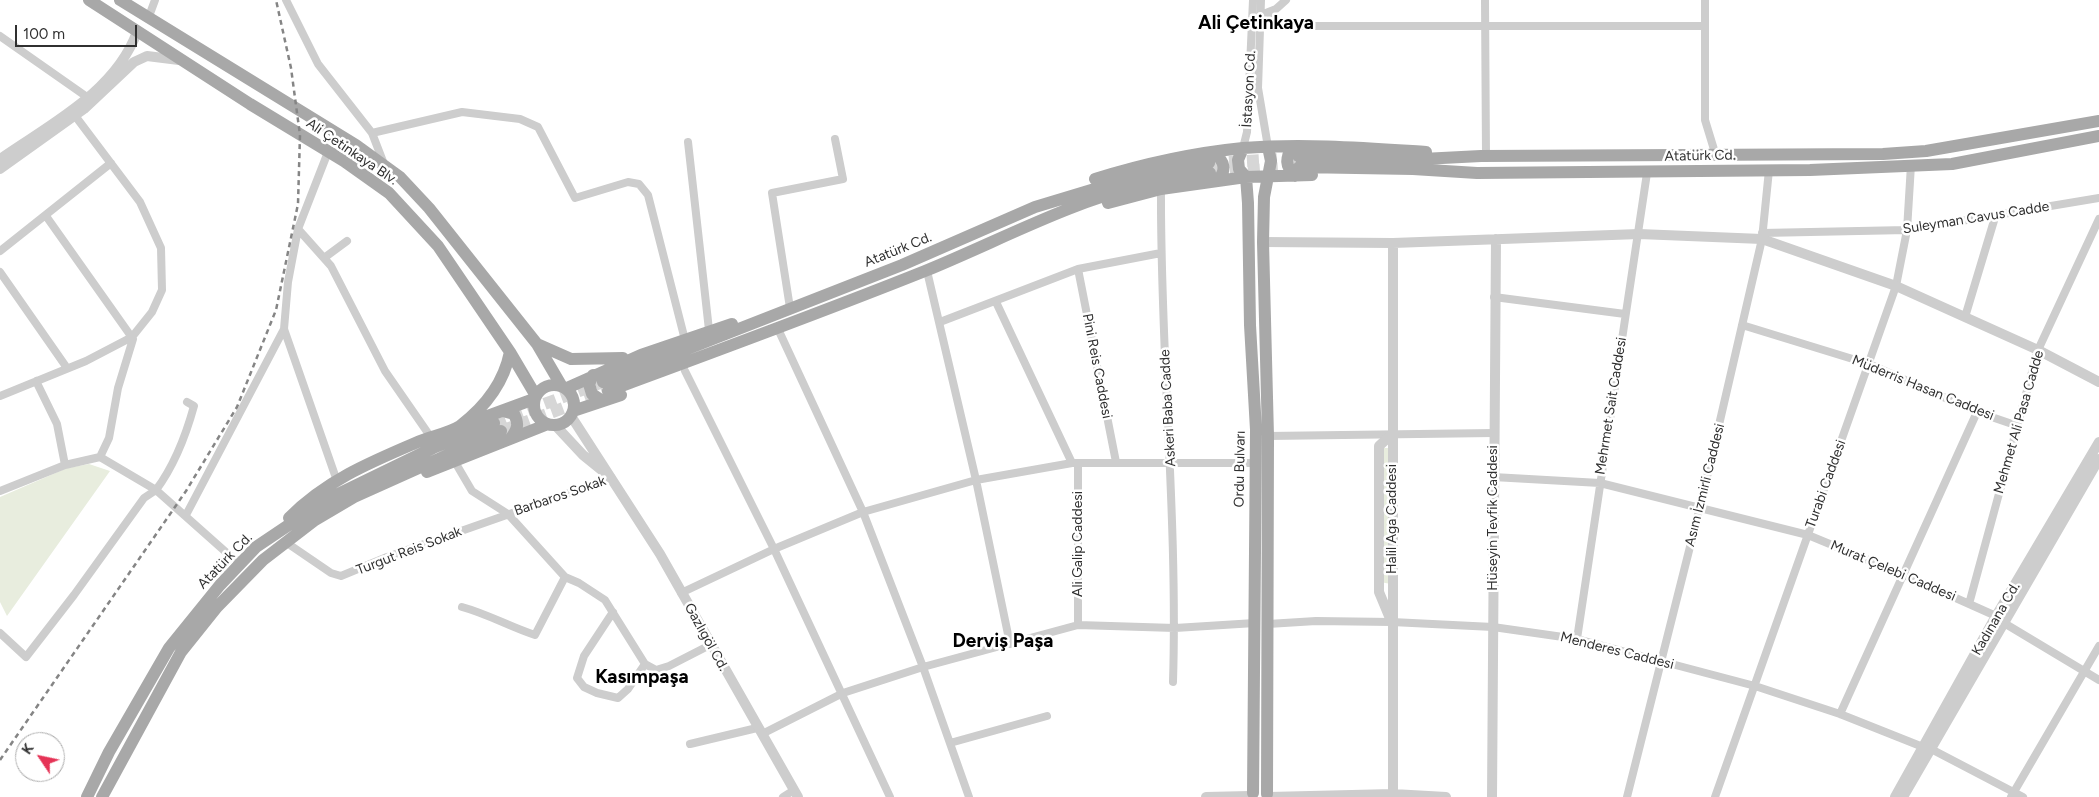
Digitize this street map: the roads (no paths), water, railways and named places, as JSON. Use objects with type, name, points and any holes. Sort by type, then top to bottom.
[{"type":"main road","name":"Ali Çetinkaya Blv.","points":[[88,0],[328,152],[389,193],[413,216],[438,246],[510,352],[535,397]]},
{"type":"main road","name":"Ali Çetinkaya Blv.","points":[[120,0],[148,19],[356,145],[400,177],[430,208],[537,344],[564,387]]},
{"type":"main road","points":[[137,32],[147,26],[154,28],[271,104],[293,107]]},
{"type":"main road","name":"Atatürk Cd.","points":[[2070,124],[2099,111]]},
{"type":"main road","name":"Atatürk Cd.","points":[[1296,162],[1372,148],[1483,156],[1825,156],[1926,151],[2070,124],[2099,121]]},
{"type":"main road","points":[[2075,140],[2099,131]]},
{"type":"main road","name":"Atatürk Cd.","points":[[1296,162],[1477,173],[1647,173],[1768,170],[1952,164],[2099,136]]},
{"type":"main road","points":[[1036,224],[1161,188],[1212,168],[1243,148],[1268,147],[1296,162]]},
{"type":"main road","name":"Ordu Bulvarı","points":[[1251,795],[1261,624],[1268,436],[1263,242],[1264,197],[1271,161],[1268,147]]},
{"type":"main road","name":"Ordu Bulvarı","points":[[1243,148],[1238,160],[1239,169],[1246,177],[1251,265],[1250,325],[1268,796]]},
{"type":"main road","points":[[601,387],[778,329],[927,270],[1036,224],[1071,207],[1123,190],[1212,168],[1246,177],[1268,176],[1296,162]]},
{"type":"main road","name":"Atatürk Cd.","points":[[601,387],[790,308],[902,266],[1035,207],[1072,186],[1140,165],[1212,168]]},
{"type":"main road","points":[[537,344],[571,359],[617,359],[641,355],[709,330],[790,308]]},
{"type":"main road","points":[[552,424],[535,413],[535,397],[539,390],[549,385],[601,387],[685,372],[749,346],[778,329]]},
{"type":"main road","points":[[458,427],[487,400],[498,385],[507,367],[510,352]]},
{"type":"main road","points":[[502,430],[561,424],[601,387],[641,355]]},
{"type":"main road","points":[[564,387],[573,398],[572,413]]},
{"type":"main road","points":[[269,538],[301,506],[361,467],[430,436],[502,411],[535,397]]},
{"type":"main road","points":[[287,542],[376,492],[455,462],[502,430],[518,428],[518,421],[514,414],[502,411]]},
{"type":"main road","name":"Atatürk Cd.","points":[[87,797],[109,752],[169,648],[256,547],[326,500],[433,448],[502,430]]},
{"type":"main road","name":"Atatürk Cd.","points":[[102,797],[181,652],[218,607],[263,560],[315,520],[354,497],[502,430]]},
{"type":"main road","points":[[1251,795],[1260,791],[1268,796]]},
{"type":"street","points":[[148,19],[155,0]]},
{"type":"street","points":[[286,0],[318,64],[372,133],[384,166]]},
{"type":"street","points":[[1246,0],[1253,9],[1263,2]]},
{"type":"street","name":"İstasyon Cd.","points":[[1243,148],[1247,132],[1253,0]]},
{"type":"street","points":[[1261,15],[1276,8],[1286,0]]},
{"type":"street","points":[[1483,156],[1485,0]]},
{"type":"street","points":[[1705,0],[1705,120],[1716,156]]},
{"type":"street","name":"İstasyon Cd.","points":[[1263,2],[1258,88],[1268,147]]},
{"type":"street","points":[[1261,15],[1292,26],[1705,26]]},
{"type":"street","points":[[0,159],[72,113],[116,70],[129,52],[137,32]]},
{"type":"street","points":[[0,36],[87,97]]},
{"type":"street","points":[[0,169],[134,62],[147,56],[182,61]]},
{"type":"street","points":[[372,133],[462,112],[520,119],[538,127],[575,198],[628,182],[639,184],[648,195],[685,340]]},
{"type":"street","points":[[0,396],[86,361],[132,337],[152,312],[162,290],[161,248],[140,202],[72,113]]},
{"type":"street","points":[[790,308],[772,193],[843,179],[835,139]]},
{"type":"street","points":[[688,142],[709,330]]},
{"type":"street","points":[[186,515],[284,329],[288,282],[298,229],[328,152]]},
{"type":"street","points":[[0,251],[111,163]]},
{"type":"street","name":"Turabi Caddesi","points":[[1715,797],[1896,286],[1907,230],[1911,165]]},
{"type":"street","name":"Asım İzmirli Caddesi","points":[[1627,797],[1700,507],[1742,325],[1762,236],[1768,170]]},
{"type":"street","name":"Mehrmet Sait Caddesi","points":[[1577,639],[1647,173]]},
{"type":"street","name":"Askeri Baba Cadde","points":[[1161,188],[1161,253],[1175,628],[1173,682]]},
{"type":"street","name":"Suleyman Cavus Cadde","points":[[1762,236],[1907,230],[2099,198]]},
{"type":"street","points":[[1965,317],[1996,214]]},
{"type":"street","points":[[46,216],[132,337],[132,346],[118,388],[108,438],[100,457]]},
{"type":"street","name":"Mehmet Ali Pasa Cadde","points":[[1968,604],[2038,350],[2099,219]]},
{"type":"street","points":[[298,229],[331,266],[385,371],[430,436]]},
{"type":"street","points":[[1263,242],[1393,243],[1638,234],[1762,236],[1896,286],[2038,350],[2099,382]]},
{"type":"street","name":"Hüseyin Tevfik Caddesi","points":[[1492,797],[1493,433],[1496,239]]},
{"type":"street","points":[[324,258],[347,242]]},
{"type":"street","name":"Halil Aga Caddesi","points":[[1393,243],[1393,794]]},
{"type":"street","points":[[940,322],[1078,269],[1161,253]]},
{"type":"street","name":"Pini Reis Caddesi","points":[[1078,269],[1116,462]]},
{"type":"street","points":[[927,270],[976,480],[1010,644]]},
{"type":"street","points":[[0,272],[67,368]]},
{"type":"street","points":[[1494,297],[1625,314]]},
{"type":"street","points":[[996,302],[1075,463]]},
{"type":"street","name":"Müderris Hasan Caddesi","points":[[1742,325],[1869,364],[1977,412],[2018,426]]},
{"type":"street","points":[[284,329],[337,481]]},
{"type":"street","points":[[778,329],[863,512],[923,666],[969,797]]},
{"type":"street","points":[[685,372],[774,548],[890,797]]},
{"type":"street","points":[[36,381],[57,424],[65,465]]},
{"type":"street","points":[[0,632],[26,657],[74,595],[144,498],[156,490],[165,477],[194,406],[187,402]]},
{"type":"street","points":[[1840,714],[1977,412]]},
{"type":"street","name":"Gazlıgöl Cd.","points":[[572,413],[681,592],[796,794]]},
{"type":"street","name":"Gazlıgöl Cd.","points":[[552,424],[583,455],[612,478]]},
{"type":"street","points":[[1268,436],[1493,433]]},
{"type":"street","name":"Kadınana Cd.","points":[[1895,797],[1927,748],[2099,442]]},
{"type":"street","points":[[0,491],[65,465],[100,457],[156,490],[228,554],[241,563]]},
{"type":"street","name":"Kadınana Cd.","points":[[2000,620],[2099,459]]},
{"type":"street","points":[[455,462],[472,491],[508,514],[565,577],[580,583],[605,600],[645,664],[656,670],[669,666],[710,645]]},
{"type":"street","points":[[681,592],[774,548],[863,512],[976,480],[1075,463],[1255,463]]},
{"type":"street","name":"Ali Galip Caddesi","points":[[1075,463],[1078,625]]},
{"type":"street","name":"Murat Çelebi Caddesi","points":[[1493,476],[1600,483],[1808,535],[1968,604],[2000,620],[2099,680]]},
{"type":"street","name":"Barbaros Sokak","points":[[508,514],[612,478]]},
{"type":"street","name":"Turgut Reis Sokak","points":[[287,542],[331,573],[341,576],[508,514]]},
{"type":"street","points":[[462,607],[489,615],[516,629],[535,635],[565,577]]},
{"type":"street","points":[[613,612],[580,666],[577,678],[580,684],[596,693],[618,698],[628,689],[645,664]]},
{"type":"street","name":"Menderes Caddesi","points":[[690,744],[759,731],[843,693],[923,666],[1078,625],[1175,628],[1316,621],[1392,622],[1493,627],[1577,639],[1755,686],[1840,714],[1927,748],[2013,794],[2023,797]]},
{"type":"street","points":[[2013,794],[2099,646]]},
{"type":"street","points":[[950,743],[1047,716]]},
{"type":"street","name":"Kadınana Cd.","points":[[1903,797],[1927,748]]},
{"type":"street","points":[[783,797],[796,794]]},
{"type":"street","points":[[1268,796],[1393,794],[1446,797]]},
{"type":"street","points":[[1206,797],[1251,795]]},
{"type":"tunnel","points":[[1211,163],[1296,158]]},
{"type":"tunnel","points":[[1212,173],[1299,167]]},
{"type":"tunnel","points":[[494,423],[603,382]]},
{"type":"tunnel","points":[[501,431],[604,393]]},
{"type":"railway","points":[[0,760],[186,491],[237,407],[276,310],[298,204],[300,135],[291,68],[276,0]]},
{"type":"district","name":"Ali Çetinkaya","points":[[1256,23]]},
{"type":"district","name":"Derviş Paşa","points":[[1003,641]]},
{"type":"district","name":"Kasımpaşa","points":[[642,677]]}]
